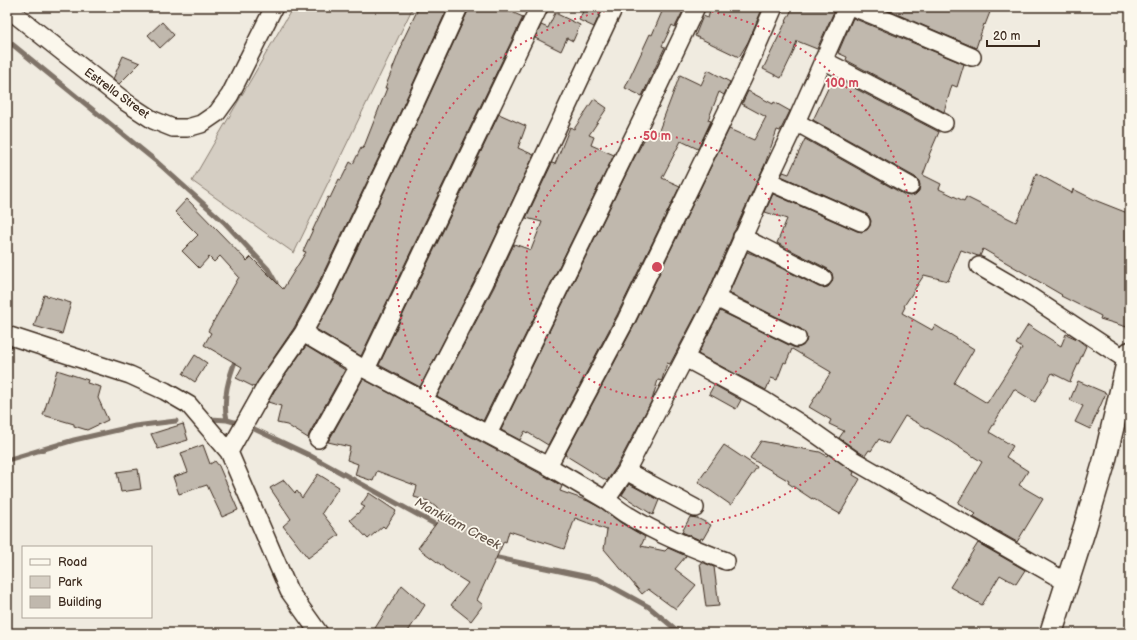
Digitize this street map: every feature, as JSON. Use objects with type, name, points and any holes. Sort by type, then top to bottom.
[{"type":"street","name":"Estrella Street","points":[[7,8],[127,103],[153,120],[173,128],[187,128],[201,124],[217,113],[230,95],[274,7]]},
{"type":"street","points":[[228,452],[266,386],[302,332],[326,291],[400,136],[459,7]]},
{"type":"street","points":[[318,439],[363,368],[539,7]]},
{"type":"street","points":[[424,400],[485,282],[614,7]]},
{"type":"street","points":[[488,434],[696,7]]},
{"type":"street","points":[[548,466],[626,320],[743,78],[774,7]]},
{"type":"street","points":[[606,500],[626,471],[716,298],[742,237],[796,122],[847,7]]},
{"type":"street","points":[[853,7],[972,58]]},
{"type":"street","points":[[823,60],[944,123]]},
{"type":"street","points":[[796,122],[910,186]]},
{"type":"street","points":[[768,180],[861,222]]},
{"type":"street","points":[[742,237],[823,278]]},
{"type":"street","points":[[979,266],[1129,357],[1104,463],[1068,583],[1051,633]]},
{"type":"street","points":[[716,298],[798,338]]},
{"type":"street","points":[[302,332],[363,368],[548,466],[606,500],[621,512],[650,529],[726,561]]},
{"type":"street","points":[[7,335],[130,375],[165,391],[189,405],[228,452],[289,591],[317,632]]},
{"type":"street","points":[[685,358],[764,400],[853,460],[1068,583]]},
{"type":"street","points":[[626,471],[695,508]]},
{"type":"green space","points":[[293,7],[413,7],[294,253],[192,181]]},
{"type":"building","points":[[419,7],[448,7],[391,132],[317,286],[294,328],[254,387],[236,378],[242,367],[204,345],[211,333],[208,331],[239,277],[220,256],[214,262],[209,257],[199,268],[182,251],[198,235],[175,212],[187,199],[247,261],[251,257],[283,289],[306,252],[303,251],[328,197],[330,198],[339,179],[341,180],[350,162],[353,164],[361,148],[363,149],[387,88],[385,88],[402,45],[401,44]]},
{"type":"building","points":[[469,7],[491,7],[498,10],[500,7],[523,17],[361,356],[316,329],[335,295],[409,140]]},
{"type":"building","points":[[585,7],[593,7],[601,11],[594,27],[579,20]]},
{"type":"building","points":[[664,7],[685,7],[675,27],[672,25],[662,46],[665,47],[642,96],[625,88],[650,34],[652,35]]},
{"type":"building","points":[[711,7],[730,7],[743,11],[745,7],[763,7],[748,42],[739,57],[695,36],[703,16],[708,18]]},
{"type":"building","points":[[793,7],[836,7],[817,49],[797,41],[781,78],[763,69]]},
{"type":"building","points":[[880,7],[992,7],[985,25],[984,24],[976,48]]},
{"type":"building","points":[[555,13],[580,25],[573,41],[567,38],[561,51],[535,38],[541,25],[548,28]]},
{"type":"building","points":[[853,18],[964,64],[957,87],[952,85],[944,112],[846,60],[847,57],[838,53]]},
{"type":"building","points":[[162,22],[174,35],[160,48],[148,35]]},
{"type":"building","points":[[123,56],[140,63],[119,84],[113,79]]},
{"type":"building","points":[[708,70],[730,82],[724,95],[719,92],[708,120],[711,121],[698,149],[681,141],[662,178],[680,186],[617,315],[548,445],[525,431],[520,440],[501,430],[632,162],[650,129],[658,133],[680,75],[701,85]]},
{"type":"building","points":[[837,79],[939,132],[929,155],[930,156],[923,175],[941,184],[939,189],[964,201],[966,197],[1016,222],[1030,193],[1036,173],[1072,193],[1073,189],[1097,201],[1130,214],[1130,328],[1100,319],[1101,316],[1061,296],[1062,295],[983,249],[980,256],[961,250],[948,281],[924,275],[904,306],[905,307],[902,313],[932,330],[935,325],[974,349],[954,383],[987,403],[1022,348],[1016,344],[1028,325],[1061,346],[1066,334],[1077,339],[1086,346],[1070,382],[1052,373],[1035,402],[1014,389],[989,432],[1013,446],[1006,457],[1028,471],[1019,485],[1043,499],[1017,542],[973,517],[976,514],[958,503],[982,462],[943,437],[905,416],[888,444],[879,439],[871,451],[869,450],[865,456],[839,438],[844,431],[829,424],[831,420],[809,407],[831,372],[792,349],[786,363],[784,362],[777,380],[771,378],[766,390],[698,354],[720,311],[793,347],[797,348],[806,342],[807,338],[801,329],[729,293],[747,252],[819,287],[828,287],[832,282],[832,273],[828,269],[777,243],[787,219],[765,212],[773,194],[857,231],[862,232],[867,230],[870,226],[871,221],[869,216],[865,213],[781,176],[783,172],[789,174],[805,139],[905,195],[915,195],[919,191],[919,181],[915,177],[813,120],[831,82],[835,84]]},
{"type":"building","points":[[748,91],[773,104],[774,102],[790,111],[780,131],[777,130],[765,164],[707,294],[670,364],[667,363],[662,381],[658,380],[652,400],[617,466],[607,481],[565,455],[635,324],[729,129],[754,140],[766,117],[742,104]]},
{"type":"building","points":[[594,99],[607,108],[589,135],[594,137],[591,145],[614,155],[483,421],[437,396],[494,287],[514,244],[531,250],[542,222],[526,218],[552,163],[555,164],[570,127],[574,129]]},
{"type":"building","points":[[499,114],[526,126],[518,148],[534,155],[476,278],[420,387],[379,365]]},
{"type":"building","points":[[44,295],[71,303],[62,334],[34,326]]},
{"type":"building","points":[[306,346],[345,370],[308,438],[287,425],[277,423],[281,406],[268,402],[274,391]]},
{"type":"building","points":[[195,355],[207,363],[195,382],[183,374]]},
{"type":"building","points":[[57,370],[88,380],[87,383],[101,387],[98,398],[108,420],[87,430],[74,426],[74,424],[43,415]]},
{"type":"building","points":[[363,379],[543,475],[562,486],[560,491],[588,501],[601,508],[621,523],[645,537],[641,546],[665,551],[668,548],[686,556],[675,569],[696,585],[676,609],[648,589],[642,594],[604,549],[607,530],[575,518],[564,549],[509,531],[506,542],[504,541],[477,600],[483,605],[471,621],[451,605],[468,583],[444,568],[418,548],[444,513],[428,501],[414,497],[417,486],[377,471],[373,481],[355,475],[358,464],[347,460],[350,447],[328,442]]},
{"type":"building","points":[[1078,381],[1106,393],[1090,429],[1075,422],[1083,406],[1070,400]]},
{"type":"building","points":[[714,385],[741,400],[736,409],[709,394]]},
{"type":"building","points":[[183,424],[188,440],[158,449],[151,434]]},
{"type":"building","points":[[761,441],[820,452],[827,456],[828,454],[854,472],[853,475],[860,479],[840,514],[812,499],[788,483],[789,481],[750,458]]},
{"type":"building","points":[[203,445],[210,464],[215,461],[219,466],[238,510],[222,517],[207,485],[179,494],[173,477],[188,472],[181,453]]},
{"type":"building","points":[[724,445],[757,467],[731,505],[698,482]]},
{"type":"building","points":[[138,469],[141,489],[121,492],[117,472]]},
{"type":"building","points":[[318,474],[339,487],[322,513],[339,535],[308,558],[283,526],[291,519],[270,488],[284,480],[295,493],[297,491],[302,498]]},
{"type":"building","points":[[629,484],[659,500],[653,515],[622,495]]},
{"type":"building","points":[[369,493],[396,511],[385,528],[383,526],[368,539],[350,520],[365,507],[361,505]]},
{"type":"building","points":[[690,517],[697,518],[711,525],[703,539],[701,538],[700,540],[682,532]]},
{"type":"building","points":[[978,543],[1025,570],[1016,584],[1000,575],[982,605],[950,587]]},
{"type":"building","points":[[700,563],[714,567],[719,606],[706,607]]},
{"type":"building","points":[[402,585],[425,605],[407,633],[372,633]]},
{"type":"waterway","points":[[7,40],[157,162],[225,223],[268,269],[276,283],[275,286]]},
{"type":"waterway","points":[[227,420],[225,404],[227,388],[237,356]]},
{"type":"waterway","points":[[210,419],[234,422]]},
{"type":"waterway","points":[[7,460],[74,440],[135,426],[176,421]]},
{"type":"waterway","name":"Mankilam Creek","points":[[250,427],[307,454],[440,527]]},
{"type":"waterway","name":"Mankilam Creek","points":[[491,555],[493,557],[598,579],[649,607],[680,633]]}]
